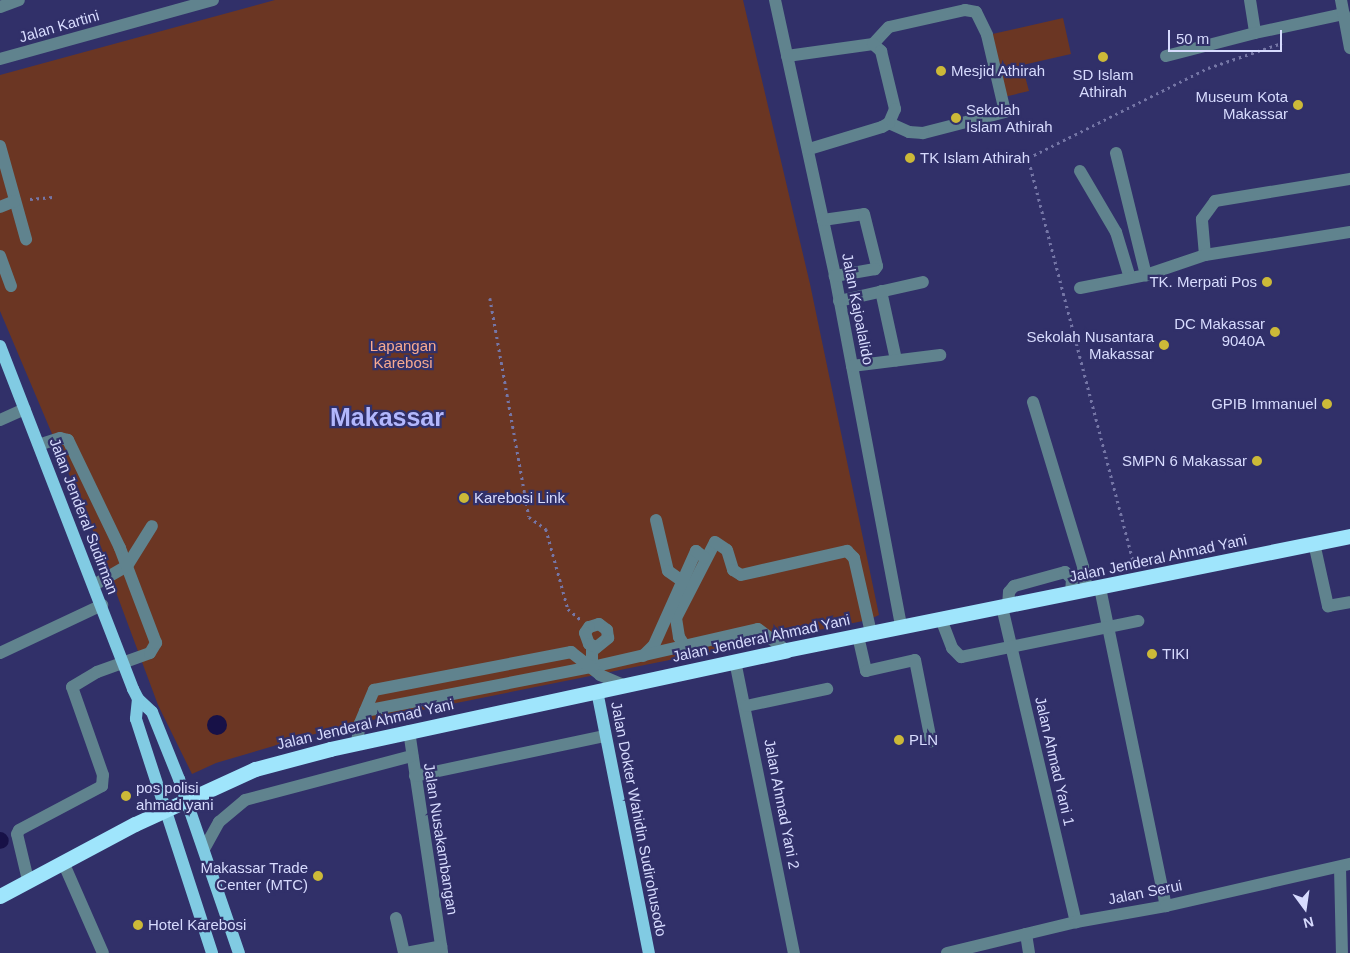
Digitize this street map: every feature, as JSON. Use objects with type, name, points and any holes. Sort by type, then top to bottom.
[{"type":"highway","name":"Jalan Jenderal Ahmad Yani","points":[[0,896],[187,800],[255,769],[357,742],[786,650],[1071,594],[1350,536]]},
{"type":"main road","name":"Jalan Jenderal Sudirman","points":[[0,346],[138,699],[152,712],[187,800],[239,953]]},
{"type":"main road","name":"Jalan Dokter Wahidin Sudirohusodo","points":[[597,691],[604,736],[650,953]]},
{"type":"main road","name":"Jalan Jenderal Sudirman","points":[[138,699],[136,719],[212,953]]},
{"type":"street","points":[[0,7],[19,0]]},
{"type":"street","name":"Jalan Kartini","points":[[0,59],[213,0]]},
{"type":"street","name":"Jalan Kajoalalido","points":[[775,0],[809,149],[835,276],[901,626]]},
{"type":"street","points":[[1250,0],[1255,32]]},
{"type":"street","points":[[1341,0],[1350,48]]},
{"type":"street","points":[[787,56],[873,44],[889,27],[965,10],[976,12],[987,36],[1005,112],[923,132],[909,132],[889,123],[809,149]]},
{"type":"street","points":[[1166,56],[1255,32],[1344,14]]},
{"type":"street","points":[[873,44],[881,51],[895,109],[889,123]]},
{"type":"street","points":[[0,146],[26,239]]},
{"type":"street","points":[[1116,153],[1146,275]]},
{"type":"street","points":[[1080,171],[1116,232],[1130,278]]},
{"type":"street","points":[[1206,255],[1202,219],[1215,201],[1350,179]]},
{"type":"street","points":[[0,207],[15,200]]},
{"type":"street","points":[[823,220],[864,214],[877,266],[875,270],[835,276]]},
{"type":"street","points":[[1080,288],[1146,275],[1206,255],[1350,232]]},
{"type":"street","points":[[0,256],[11,286]]},
{"type":"street","points":[[839,301],[923,282]]},
{"type":"street","points":[[881,291],[896,360]]},
{"type":"street","points":[[852,366],[940,355]]},
{"type":"street","points":[[1033,402],[1083,567],[1108,627],[1166,906]]},
{"type":"street","points":[[0,420],[25,408]]},
{"type":"street","points":[[28,880],[17,834],[19,830],[102,786],[103,776],[72,687],[97,672],[150,652],[156,643],[127,566],[68,440],[60,438],[39,445]]},
{"type":"street","points":[[656,520],[668,571],[687,585]]},
{"type":"street","points":[[94,585],[127,566],[152,526]]},
{"type":"street","points":[[643,656],[654,646],[687,585],[715,542],[727,550],[733,570],[741,575],[847,551],[854,558],[865,634],[866,672],[915,660],[931,741]]},
{"type":"street","points":[[1314,543],[1328,606],[1350,602]]},
{"type":"street","points":[[1005,606],[1009,590],[1014,586],[1065,572],[1072,579],[1071,594]]},
{"type":"street","points":[[685,646],[679,637],[676,618],[687,585]]},
{"type":"street","points":[[0,653],[102,605]]},
{"type":"street","name":"Jalan Ahmad Yani 1","points":[[1005,606],[1011,647],[1076,922]]},
{"type":"street","points":[[941,619],[952,648],[961,657],[1138,622]]},
{"type":"street","points":[[357,742],[365,711],[374,690],[584,650],[592,645],[606,642],[607,630],[599,624],[589,627],[585,637],[592,645]]},
{"type":"street","points":[[365,711],[592,667],[758,629],[786,650]]},
{"type":"street","points":[[592,645],[590,656],[592,667]]},
{"type":"street","points":[[571,652],[600,675],[624,685]]},
{"type":"street","name":"Jalan Ahmad Yani 2","points":[[736,661],[794,953]]},
{"type":"street","points":[[746,706],[827,690]]},
{"type":"street","name":"Jalan Nusakambangan","points":[[409,731],[441,950]]},
{"type":"street","points":[[415,776],[604,736]]},
{"type":"street","points":[[204,849],[219,822],[245,800],[412,756]]},
{"type":"street","points":[[63,862],[102,953]]},
{"type":"street","points":[[1342,953],[1345,865]]},
{"type":"street","name":"Jalan Serui","points":[[946,953],[1076,922],[1166,906],[1345,865]]},
{"type":"street","points":[[396,918],[405,953],[441,950]]},
{"type":"street","points":[[1026,934],[1028,953]]},
{"type":"path","points":[[15,200],[53,197]]},
{"type":"path","points":[[490,298],[529,517],[546,529],[568,609],[589,627]]},
{"type":"green space","name":"Lapangan Karebosi","points":[[275,0],[743,0],[810,284],[879,615],[868,620],[342,726],[216,763],[192,774],[158,705],[94,533],[0,311],[0,75]]},
{"type":"green space","points":[[1063,18],[1071,54],[996,71],[988,35]]},
{"type":"green space","points":[[1023,69],[1029,91],[1004,97],[999,74]]},
{"type":"shaded area","points":[[217,715],[224,718],[227,725],[224,732],[217,735],[210,732],[207,725],[210,718]]},
{"type":"place","name":"SD Islam Athirah","points":[[1103,57]]},
{"type":"place","name":"Mesjid Athirah","points":[[941,71]]},
{"type":"place","name":"Museum Kota Makassar","points":[[1298,105]]},
{"type":"place","name":"Sekolah Islam Athirah","points":[[956,118]]},
{"type":"place","name":"TK Islam Athirah","points":[[910,158]]},
{"type":"place","name":"TK. Merpati Pos","points":[[1267,282]]},
{"type":"place","name":"DC Makassar 9040A","points":[[1275,332]]},
{"type":"place","name":"Sekolah Nusantara Makassar","points":[[1164,345]]},
{"type":"place","name":"GPIB Immanuel","points":[[1327,404]]},
{"type":"place","name":"SMPN 6 Makassar","points":[[1257,461]]},
{"type":"place","name":"Karebosi Link","points":[[464,498]]},
{"type":"place","name":"TIKI","points":[[1152,654]]},
{"type":"place","name":"PLN","points":[[899,740]]},
{"type":"place","name":"pos polisi ahmad yani","points":[[126,796]]},
{"type":"place","name":"Makassar Trade Center (MTC)","points":[[318,876]]},
{"type":"place","name":"Hotel Karebosi","points":[[138,925]]},
{"type":"district","name":"Makassar","points":[[387,417]]}]
